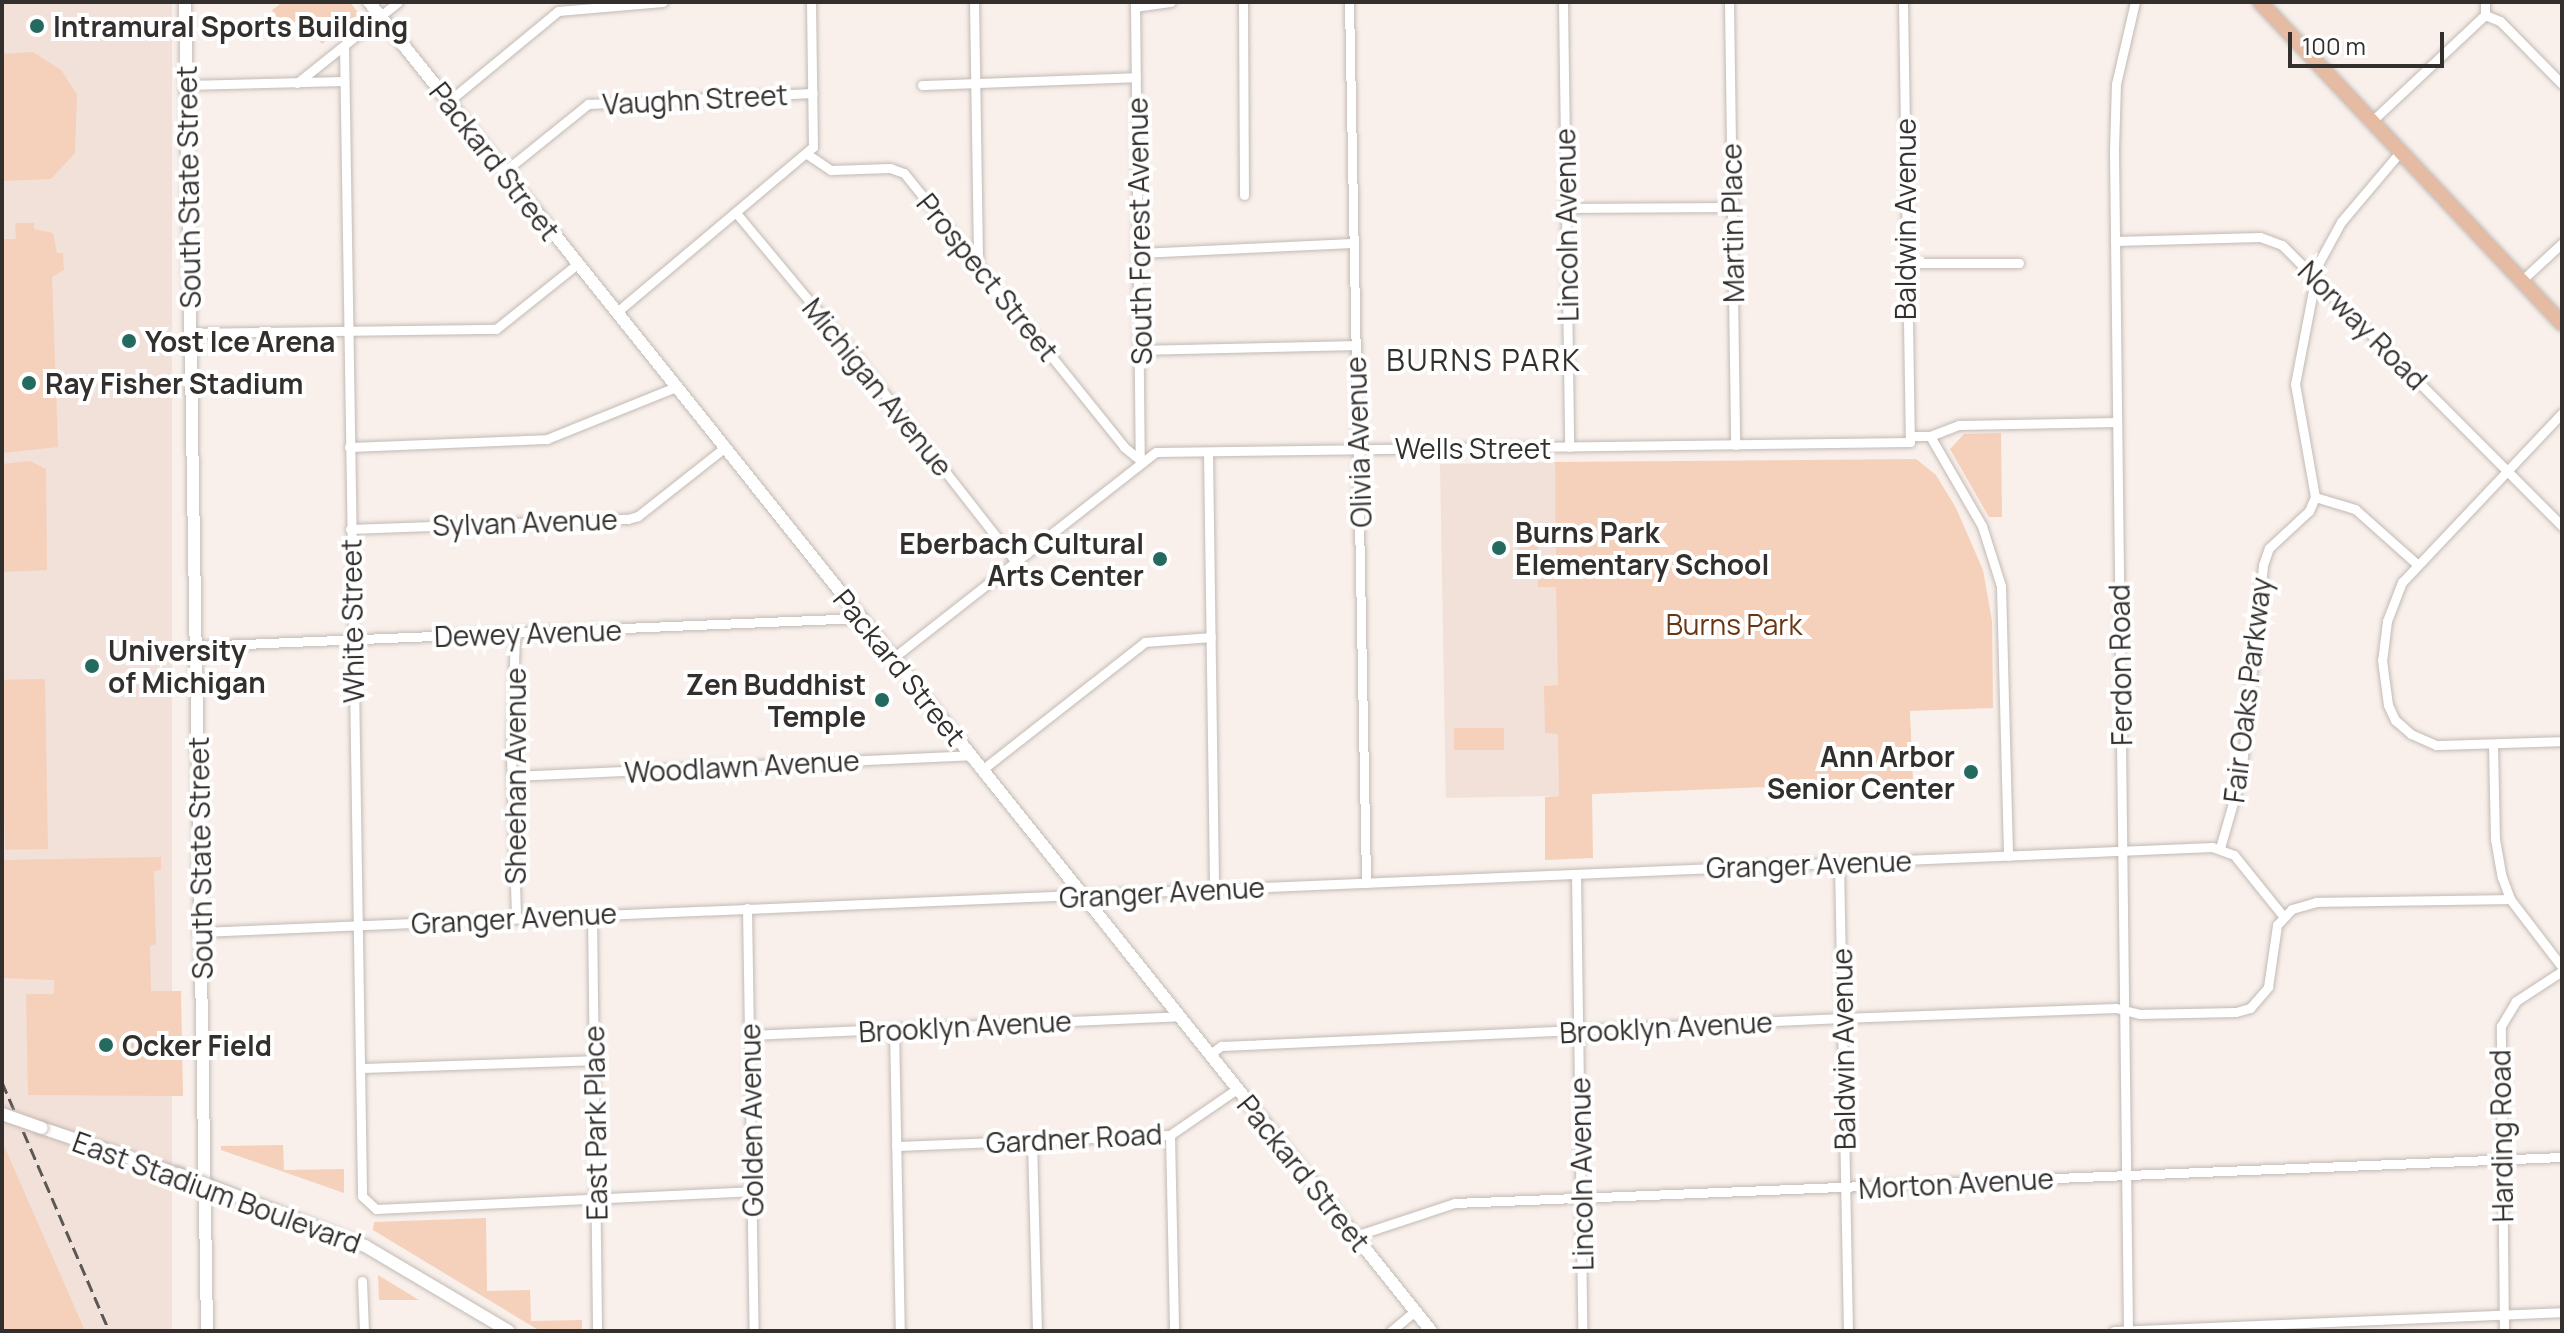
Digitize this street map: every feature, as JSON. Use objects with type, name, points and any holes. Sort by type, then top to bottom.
[{"type":"main road","name":"South State Street","points":[[185,2],[207,1331]]},
{"type":"main road","name":"Packard Street","points":[[369,2],[1431,1331]]},
{"type":"main road","points":[[2260,2],[2562,324]]},
{"type":"main road","name":"East Stadium Boulevard","points":[[2,1114],[233,1193],[365,1246],[509,1331]]},
{"type":"street","points":[[297,83],[398,2]]},
{"type":"street","points":[[449,101],[558,11],[663,2]]},
{"type":"street","points":[[618,311],[807,154],[814,143],[811,2]]},
{"type":"street","points":[[974,2],[978,263]]},
{"type":"street","points":[[1135,4],[1171,2]]},
{"type":"street","points":[[1243,2],[1244,195]]},
{"type":"street","name":"Olivia Avenue","points":[[1349,2],[1366,883]]},
{"type":"street","name":"Lincoln Avenue","points":[[1563,2],[1569,447]]},
{"type":"street","name":"Martin Place","points":[[1729,2],[1735,445]]},
{"type":"street","name":"Baldwin Avenue","points":[[1903,2],[1910,436]]},
{"type":"street","name":"Ferdon Road","points":[[2128,1331],[2115,96],[2135,2]]},
{"type":"street","points":[[2372,121],[2485,15],[2485,2]]},
{"type":"street","name":"South Forest Avenue","points":[[1135,4],[1140,460]]},
{"type":"street","points":[[2485,15],[2500,21],[2562,84]]},
{"type":"street","name":"White Street","points":[[344,46],[362,1196],[376,1209],[596,1198]]},
{"type":"street","points":[[922,85],[1136,77]]},
{"type":"street","points":[[187,85],[343,81]]},
{"type":"street","name":"Vaughn Street","points":[[505,171],[588,104],[813,93]]},
{"type":"street","points":[[2401,151],[2341,222],[2315,276],[2295,384],[2315,497],[2355,509],[2418,565]]},
{"type":"street","name":"Prospect Street","points":[[807,154],[831,170],[899,169],[1124,447],[1140,460]]},
{"type":"street","points":[[1565,208],[1732,207]]},
{"type":"street","name":"Michigan Avenue","points":[[737,214],[859,361],[1016,562]]},
{"type":"street","name":"Norway Road","points":[[2115,241],[2260,237],[2287,248],[2562,526]]},
{"type":"street","points":[[1139,253],[1353,243]]},
{"type":"street","points":[[2521,281],[2562,243]]},
{"type":"street","points":[[1905,263],[2019,263]]},
{"type":"street","points":[[191,333],[496,329],[577,264]]},
{"type":"street","points":[[1141,350],[1354,345]]},
{"type":"street","points":[[349,447],[547,439],[676,387]]},
{"type":"street","points":[[2562,413],[2418,565],[2393,599],[2382,660],[2388,705],[2397,722],[2436,745],[2562,741]]},
{"type":"street","name":"Wells Street","points":[[893,658],[1140,460],[1156,452],[1910,442],[1910,436],[1930,436],[1967,424],[2117,422]]},
{"type":"street","points":[[1930,436],[1982,526],[2001,586],[2008,856]]},
{"type":"street","name":"Sylvan Avenue","points":[[350,529],[628,519],[638,516],[724,448]]},
{"type":"street","points":[[1208,452],[1214,889]]},
{"type":"street","name":"Fair Oaks Parkway","points":[[2220,848],[2241,775],[2263,565],[2269,548],[2309,511],[2315,497]]},
{"type":"street","name":"Dewey Avenue","points":[[196,646],[861,618]]},
{"type":"street","name":"Sheehan Avenue","points":[[515,634],[512,776],[516,918]]},
{"type":"street","points":[[983,769],[1145,642],[1211,637]]},
{"type":"street","points":[[2493,745],[2495,839],[2510,899],[2562,969]]},
{"type":"street","name":"Woodlawn Avenue","points":[[512,776],[972,755]]},
{"type":"street","points":[[2220,848],[2234,855],[2283,916],[2316,902],[2510,899]]},
{"type":"street","name":"Granger Avenue","points":[[201,932],[2220,848]]},
{"type":"street","name":"Baldwin Avenue","points":[[1839,863],[1848,1331]]},
{"type":"street","name":"Lincoln Avenue","points":[[1576,874],[1582,1331]]},
{"type":"street","name":"Golden Avenue","points":[[747,908],[754,1331]]},
{"type":"street","name":"East Park Place","points":[[592,915],[597,1331]]},
{"type":"street","name":"Brooklyn Avenue","points":[[1210,1054],[1221,1046],[1842,1018],[2250,1008],[2268,987],[2273,940],[2283,916]]},
{"type":"street","name":"Harding Road","points":[[2504,1331],[2501,1026],[2516,1001],[2562,969]]},
{"type":"street","name":"Brooklyn Avenue","points":[[750,1035],[1180,1016]]},
{"type":"street","points":[[894,1029],[900,1331]]},
{"type":"street","points":[[360,1068],[595,1060]]},
{"type":"street","name":"Gardner Road","points":[[896,1146],[1170,1135],[1237,1089]]},
{"type":"street","points":[[1170,1135],[1174,1331]]},
{"type":"street","points":[[1032,1141],[1037,1331]]},
{"type":"street","name":"Morton Avenue","points":[[1355,1236],[1455,1203],[2562,1157]]},
{"type":"street","points":[[596,1198],[751,1191]]},
{"type":"street","points":[[362,1281],[364,1331]]},
{"type":"street","points":[[1391,1331],[1415,1311]]},
{"type":"street","points":[[2114,1331],[2562,1312]]},
{"type":"shaded area","name":"University of Michigan","points":[[2,2],[172,2],[172,1331],[2,1331]]},
{"type":"shaded area","name":"Burns Park Elementary School","points":[[1555,462],[1561,796],[1446,798],[1440,464]]},
{"type":"green space","points":[[283,2],[350,2],[359,14],[322,44],[300,18],[285,29],[272,10]]},
{"type":"green space","points":[[33,52],[61,70],[77,94],[75,153],[51,179],[2,181],[2,54]]},
{"type":"green space","name":"Ray Fisher Stadium","points":[[15,223],[34,223],[34,229],[53,233],[57,253],[63,253],[64,270],[52,277],[58,447],[2,453],[2,239],[16,239]]},
{"type":"green space","points":[[2001,433],[2002,517],[1989,517],[1950,449],[1964,434]]},
{"type":"green space","name":"Burns Park","points":[[1916,459],[1936,475],[1956,508],[1983,570],[1992,621],[1993,708],[1910,711],[1913,781],[1592,794],[1593,858],[1545,860],[1545,797],[1559,796],[1558,734],[1545,733],[1544,686],[1558,685],[1556,587],[1538,587],[1537,570],[1556,569],[1555,462]]},
{"type":"green space","points":[[30,461],[46,469],[47,570],[2,572],[2,464]]},
{"type":"green space","points":[[1535,526],[1545,534],[1530,565],[1515,557],[1527,528]]},
{"type":"green space","points":[[45,679],[48,849],[5,850],[2,680]]},
{"type":"green space","points":[[1454,728],[1504,728],[1504,750],[1454,750]]},
{"type":"green space","points":[[161,857],[161,870],[154,871],[156,944],[150,946],[151,991],[181,991],[183,1096],[28,1095],[26,994],[54,994],[54,980],[2,978],[2,860]]},
{"type":"green space","points":[[2,1141],[85,1331],[2,1331]]},
{"type":"green space","points":[[283,1145],[284,1170],[344,1169],[344,1193],[221,1150],[221,1146]]},
{"type":"green space","points":[[486,1218],[487,1291],[530,1290],[531,1321],[582,1320],[582,1331],[540,1331],[373,1230],[374,1222]]},
{"type":"green space","points":[[378,1275],[419,1300],[379,1300]]},
{"type":"railway","points":[[2,1082],[109,1331]]},
{"type":"place","name":"Intramural Sports Building","points":[[37,26]]},
{"type":"place","name":"Yost Ice Arena","points":[[129,341]]},
{"type":"place","name":"Ray Fisher Stadium","points":[[29,383]]},
{"type":"place","name":"Burns Park Elementary School","points":[[1499,548]]},
{"type":"place","name":"Eberbach Cultural Arts Center","points":[[1160,559]]},
{"type":"place","name":"University of Michigan","points":[[92,666]]},
{"type":"place","name":"Zen Buddhist Temple","points":[[882,700]]},
{"type":"place","name":"Ann Arbor Senior Center","points":[[1971,772]]},
{"type":"place","name":"Ocker Field","points":[[106,1045]]},
{"type":"district","name":"BURNS PARK","points":[[1484,360]]}]
